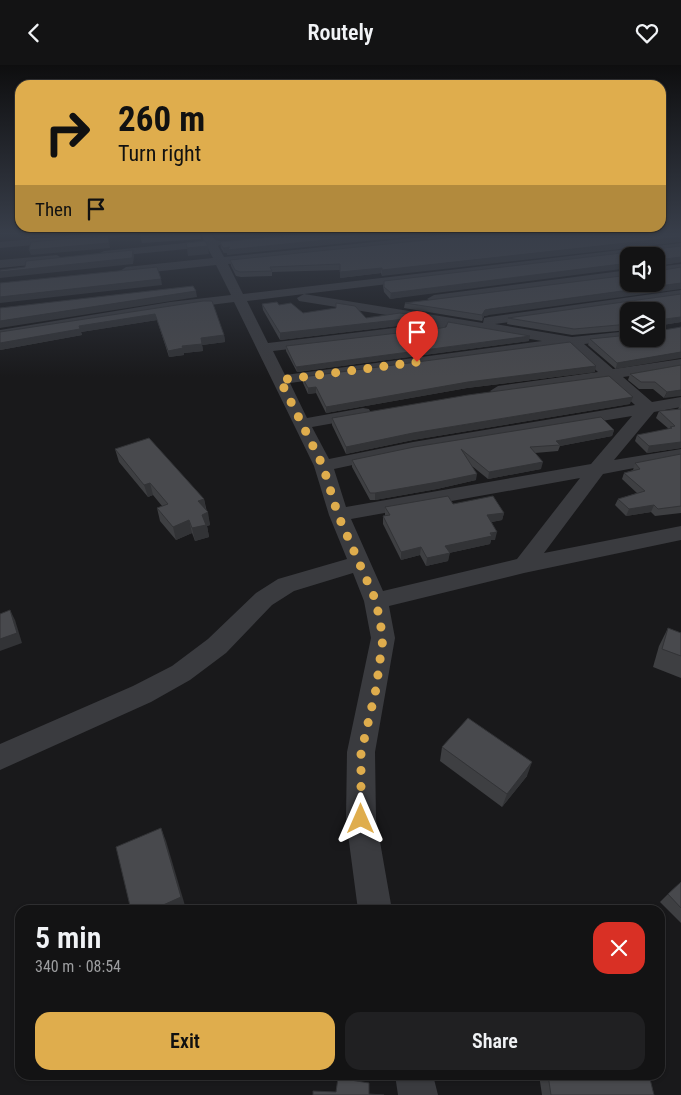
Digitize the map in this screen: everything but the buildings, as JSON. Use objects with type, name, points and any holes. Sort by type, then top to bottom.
[{"type":"street","points":[[216,281],[222,284],[572,341],[648,408]]},
{"type":"street","points":[[278,293],[378,281]]},
{"type":"street","points":[[365,308],[574,281]]},
{"type":"street","points":[[0,334],[92,318],[222,284]]},
{"type":"street","points":[[222,284],[280,380],[323,466],[338,515],[358,564],[376,601],[383,638],[376,689],[361,753],[361,819],[374,905]]},
{"type":"street","points":[[262,348],[468,324],[681,294]]},
{"type":"street","points":[[280,380],[620,336]]},
{"type":"street","points":[[487,393],[613,376],[681,364]]},
{"type":"street","points":[[323,466],[413,447],[681,402]]},
{"type":"street","points":[[524,565],[596,470],[648,408]]},
{"type":"street","points":[[302,424],[380,410]]},
{"type":"street","points":[[338,515],[681,454]]},
{"type":"street","points":[[376,601],[524,565],[681,533]]},
{"type":"street","points":[[0,757],[142,694],[181,673],[217,646],[264,599],[286,585],[330,570],[358,564]]},
{"type":"street","points":[[415,1080],[418,1095]]},
{"type":"route","points":[[361,819],[361,753],[376,689],[383,638],[376,601],[358,564],[338,515],[323,466],[280,380],[417,362]]}]
